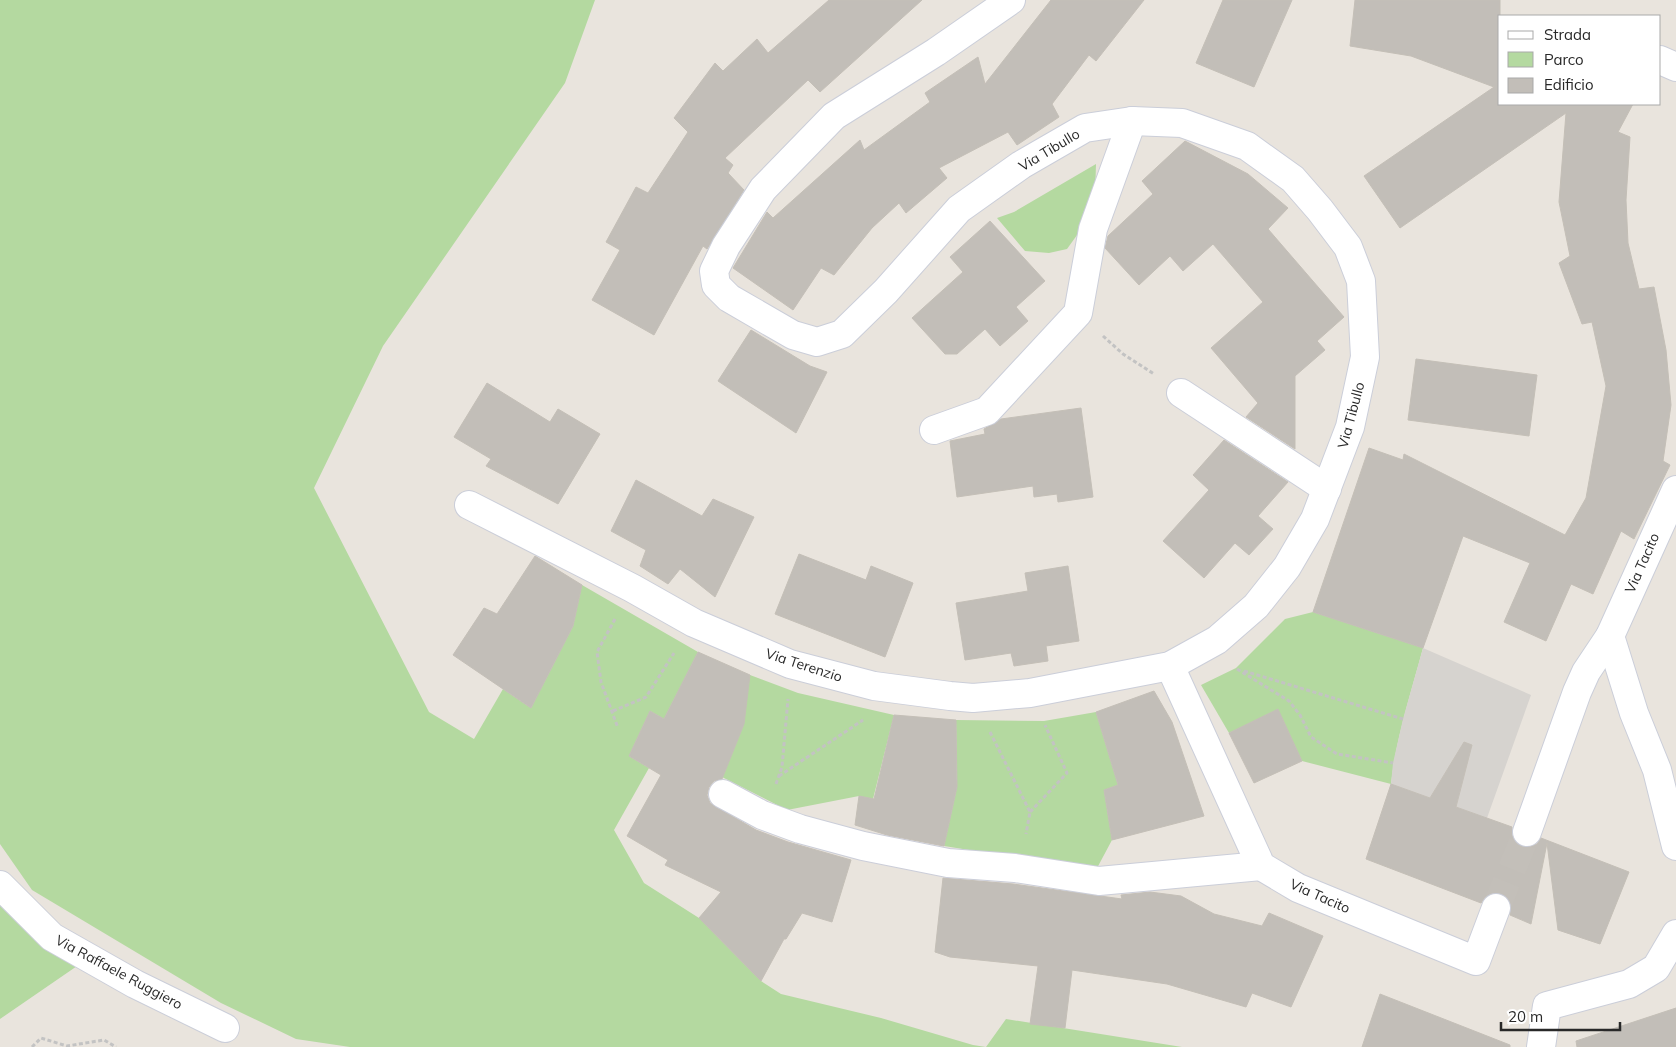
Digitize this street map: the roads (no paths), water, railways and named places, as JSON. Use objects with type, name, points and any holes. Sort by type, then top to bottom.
[{"type":"street","name":"Via Tibullo","points":[[1011,0],[936,52],[834,116],[763,189],[726,246],[714,271],[716,285],[730,298],[793,335],[817,342],[842,334],[886,291],[960,209],[1021,166],[1085,128],[1132,121],[1182,123],[1247,146],[1293,180],[1320,210],[1348,247],[1361,281],[1366,358],[1350,427],[1315,519],[1286,567],[1256,606],[1217,640],[1170,666]]},
{"type":"street","points":[[1661,60],[1676,67]]},
{"type":"street","points":[[934,430],[987,411],[1078,313],[1093,229],[1132,121]]},
{"type":"street","points":[[1181,393],[1327,489]]},
{"type":"street","name":"Via Tacito","points":[[1527,832],[1577,692],[1586,672],[1610,636],[1676,490]]},
{"type":"street","name":"Via Terenzio","points":[[469,505],[632,588],[694,623],[790,664],[874,686],[973,698],[1030,693],[1170,666]]},
{"type":"street","points":[[1610,636],[1634,713],[1657,770],[1676,846]]},
{"type":"street","points":[[723,794],[762,815],[800,829],[863,846],[948,863],[1015,868],[1099,881],[1261,866],[1170,666]]},
{"type":"street","name":"Via Tacito","points":[[1261,866],[1298,888],[1476,962],[1496,908]]},
{"type":"street","name":"Via Raffaele Ruggiero","points":[[0,885],[52,936],[134,984],[224,1028]]},
{"type":"street","points":[[1541,1047],[1547,1006],[1629,984],[1656,968],[1676,934]]},
{"type":"tunnel","points":[[1496,908],[1527,832]]}]
